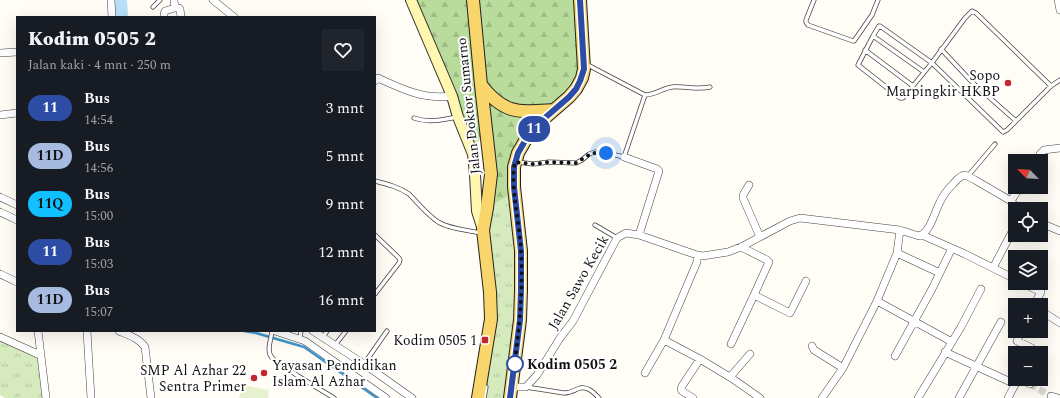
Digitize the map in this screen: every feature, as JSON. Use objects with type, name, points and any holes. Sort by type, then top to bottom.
[{"type":"main road","name":"Jalan Doktor Sumarno","points":[[473,0],[480,80],[491,174],[483,232],[490,292],[491,319],[478,398]]},
{"type":"main road","points":[[511,393],[520,320],[521,290],[521,251],[514,187],[514,167],[523,143],[529,134],[569,97],[576,89],[582,76],[583,62],[580,0]]},
{"type":"main road","points":[[480,80],[497,102],[514,110],[526,112],[554,110]]},
{"type":"street","points":[[110,0],[112,16]]},
{"type":"street","points":[[174,0],[175,8]]},
{"type":"street","points":[[213,0],[233,16]]},
{"type":"street","points":[[411,0],[452,96],[458,117],[473,154],[477,211],[483,232]]},
{"type":"street","points":[[1058,0],[1060,10]]},
{"type":"street","points":[[164,16],[165,11],[175,8],[180,9],[181,16]]},
{"type":"street","points":[[0,53],[16,52]]},
{"type":"street","points":[[376,78],[419,95],[452,96]]},
{"type":"street","points":[[0,115],[16,113]]},
{"type":"street","points":[[1040,154],[1044,150],[1060,148]]},
{"type":"street","points":[[624,157],[657,168],[659,171],[639,235]]},
{"type":"street","points":[[922,236],[929,227],[946,191],[960,176],[968,176],[1011,201],[1016,194]]},
{"type":"street","points":[[749,184],[743,198],[760,237]]},
{"type":"street","points":[[0,197],[16,205]]},
{"type":"street","points":[[0,212],[16,220]]},
{"type":"street","name":"Jalan Sawo Kecik","points":[[526,387],[537,376],[560,338],[573,321],[617,238],[626,233],[639,235],[702,256],[728,252],[741,247],[790,221],[800,218],[900,230],[922,236],[952,248],[1008,276]]},
{"type":"street","points":[[1048,226],[1060,231]]},
{"type":"street","points":[[822,398],[843,368],[877,301],[897,252],[900,230]]},
{"type":"street","points":[[994,268],[1008,240]]},
{"type":"street","points":[[731,344],[769,262],[741,247]]},
{"type":"street","points":[[894,356],[940,273],[952,248]]},
{"type":"street","points":[[897,252],[940,273]]},
{"type":"street","points":[[645,373],[664,340],[697,262],[697,255]]},
{"type":"street","points":[[0,274],[16,282]]},
{"type":"street","points":[[754,296],[790,314],[806,281]]},
{"type":"street","points":[[918,398],[982,289]]},
{"type":"street","points":[[1037,290],[1041,292],[1038,298]]},
{"type":"street","points":[[877,301],[952,342]]},
{"type":"street","points":[[1048,315],[1060,320]]},
{"type":"street","points":[[959,398],[1001,322]]},
{"type":"street","points":[[38,332],[46,398]]},
{"type":"street","points":[[87,332],[91,398]]},
{"type":"street","points":[[120,332],[137,340],[145,347],[150,398]]},
{"type":"street","points":[[136,332],[137,340]]},
{"type":"street","points":[[280,332],[300,335],[305,341],[386,398]]},
{"type":"street","points":[[325,334],[336,345],[412,398]]},
{"type":"street","points":[[0,337],[40,355]]},
{"type":"street","points":[[1018,338],[1017,341],[1028,346]]},
{"type":"street","points":[[664,340],[730,377],[760,398]]},
{"type":"street","points":[[812,346],[814,350],[843,368]]},
{"type":"street","points":[[945,352],[1008,377]]},
{"type":"street","points":[[730,377],[750,354]]},
{"type":"street","points":[[693,398],[681,389],[700,359]]},
{"type":"street","points":[[1008,398],[1015,386]]},
{"type":"street","points":[[511,393],[526,387]]},
{"type":"street","points":[[747,398],[752,391]]},
{"type":"lane","points":[[153,7],[160,0]]},
{"type":"lane","points":[[814,0],[806,20],[808,25],[853,41],[872,15],[878,0]]},
{"type":"lane","points":[[1051,86],[975,12],[972,11],[941,49],[932,63],[903,98],[900,98],[858,65],[865,50],[880,26],[932,63],[1002,131],[1005,132],[1051,86],[1060,80]]},
{"type":"lane","points":[[873,36],[924,72]]},
{"type":"lane","points":[[941,49],[972,82],[1016,121]]},
{"type":"lane","points":[[865,50],[913,86]]},
{"type":"lane","points":[[583,62],[645,95],[653,94],[664,88],[674,87],[702,89],[710,87]]},
{"type":"lane","points":[[515,162],[533,164],[549,162],[576,163],[589,154],[595,152],[624,157],[645,95]]},
{"type":"lane","points":[[414,118],[424,121],[432,121],[458,117]]},
{"type":"lane","points":[[968,176],[995,144]]},
{"type":"lane","points":[[376,180],[397,187],[410,194],[432,217],[446,226],[483,232]]},
{"type":"lane","points":[[595,225],[617,238]]},
{"type":"lane","points":[[376,235],[400,260],[376,293]]},
{"type":"lane","points":[[491,319],[493,334]]},
{"type":"lane","points":[[364,364],[387,331]]},
{"type":"lane","points":[[273,332],[269,350],[270,356],[298,376],[334,398]]},
{"type":"lane","points":[[336,345],[345,332]]},
{"type":"lane","points":[[484,398],[486,383]]},
{"type":"lane","points":[[526,387],[564,393],[569,393],[579,388],[585,388],[590,390],[599,398]]},
{"type":"green space","points":[[411,0],[580,0],[582,77],[523,143],[514,193],[487,208],[485,127],[473,154]]},
{"type":"green space","points":[[514,193],[521,251],[509,398],[484,398],[487,208]]},
{"type":"green space","points":[[0,340],[39,355],[45,398],[5,398],[0,395]]},
{"type":"green space","points":[[242,385],[269,390],[268,398],[239,398]]},
{"type":"waterway","points":[[120,0],[121,16]]},
{"type":"waterway","points":[[250,332],[304,347],[377,398]]},
{"type":"tunnel","points":[[1034,386],[1051,396]]},
{"type":"bus line","name":"11","points":[[510,398],[520,320],[521,290],[521,251],[514,187],[514,167],[518,153],[529,134],[539,123],[569,97],[576,89],[582,76],[584,69],[580,0]]},
{"type":"place","name":"Sopo Marpingkir HKBP","points":[[1008,83]]},
{"type":"place","name":"Kodim 0505 1","points":[[485,340]]},
{"type":"place","name":"Kodim 0505 2","points":[[515,364]]},
{"type":"place","name":"Yayasan Pendidikan Islam Al Azhar","points":[[264,373]]},
{"type":"place","name":"SMP Al Azhar 22 Sentra Primer","points":[[254,378]]},
{"type":"route","points":[[515,364],[514,365],[520,320],[521,251],[514,187],[515,162],[533,164],[549,162],[576,163],[592,153],[606,153]]}]
